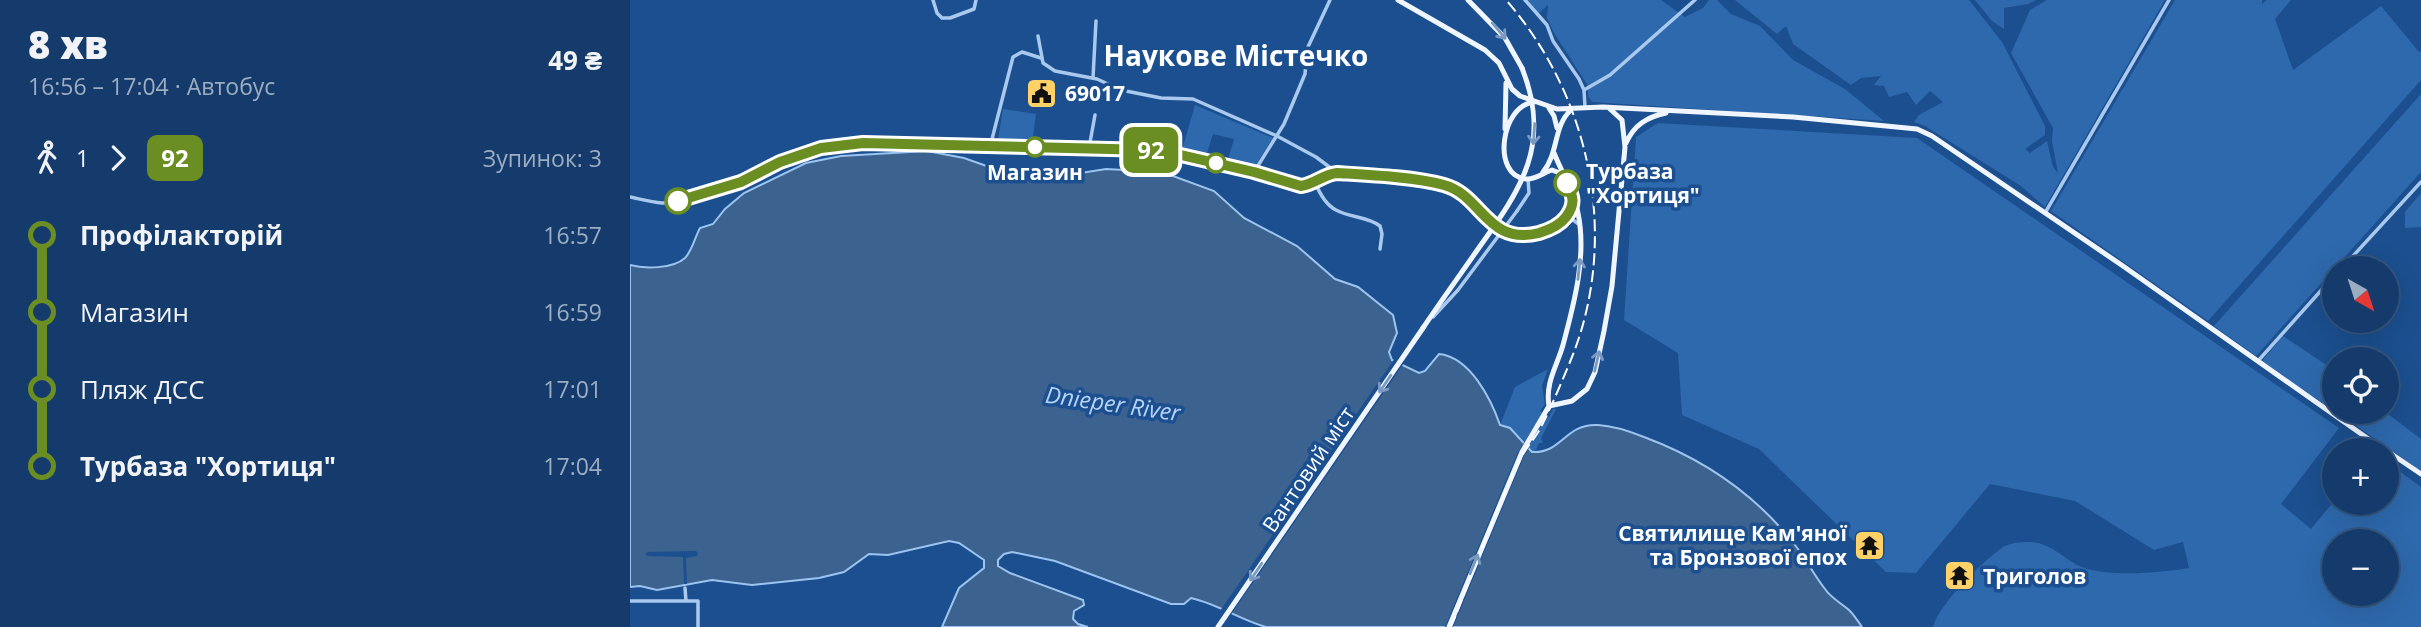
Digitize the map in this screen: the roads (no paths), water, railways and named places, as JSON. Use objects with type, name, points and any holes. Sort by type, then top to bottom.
[{"type":"main road","points":[[1398,0],[1485,50],[1499,63],[1506,79],[1520,96],[1557,109],[1603,107],[1793,117],[1917,129],[2045,213],[2368,438]]},
{"type":"main road","name":"Вантовий міст","points":[[1219,627],[1499,221],[1526,173],[1531,158],[1535,125],[1532,97],[1522,68],[1505,38],[1468,0]]},
{"type":"main road","points":[[1506,79],[1505,158],[1511,171],[1528,179],[1556,170],[1564,177]]},
{"type":"main road","points":[[1504,139],[1519,107],[1529,102],[1537,102]]},
{"type":"main road","points":[[1547,106],[1554,116],[1557,135]]},
{"type":"main road","points":[[1550,406],[1572,401],[1587,389],[1595,372],[1612,286],[1625,147],[1622,120],[1612,109],[1603,107]]},
{"type":"main road","points":[[1542,174],[1554,153],[1561,120],[1571,110]]},
{"type":"main road","points":[[1625,147],[1632,131],[1645,120],[1665,113],[1680,112]]},
{"type":"main road","points":[[1449,627],[1522,452],[1550,406],[1549,382],[1562,348],[1577,287],[1580,225],[1574,199],[1554,153]]},
{"type":"main road","points":[[2399,460],[2421,474]]},
{"type":"street","points":[[933,0],[937,13],[942,18],[969,12],[974,9],[976,0]]},
{"type":"street","points":[[1254,172],[1277,136],[1305,74],[1310,40],[1330,0]]},
{"type":"street","points":[[1525,0],[1547,25],[1553,41],[1579,79],[1584,90],[1585,107]]},
{"type":"street","points":[[1584,90],[1610,75],[1695,0]]},
{"type":"street","points":[[2045,213],[2169,0]]},
{"type":"street","points":[[1093,78],[1096,21]]},
{"type":"street","points":[[1038,36],[1041,58],[1055,71],[1093,78],[1121,90],[1161,98],[1192,99],[1277,136],[1337,173]]},
{"type":"street","points":[[990,147],[1013,57],[1022,52],[1041,58]]},
{"type":"street","points":[[1088,148],[1095,115]]},
{"type":"street","points":[[630,197],[657,202],[678,201],[748,179],[780,162],[837,145],[863,143],[1168,152],[1301,186],[1337,173],[1441,184],[1453,188],[1467,198],[1493,225],[1519,234],[1545,231],[1563,220],[1574,199]]},
{"type":"street","points":[[1423,328],[1458,290],[1517,211],[1529,193],[1528,179]]},
{"type":"street","points":[[2353,256],[2421,181]]},
{"type":"street","points":[[1314,182],[1320,194],[1335,210],[1380,226],[1380,249]]},
{"type":"street","points":[[1563,220],[1573,220],[1580,225]]},
{"type":"street","points":[[2258,361],[2322,289]]},
{"type":"street","points":[[685,588],[686,601]]},
{"type":"street","points":[[630,601],[698,601],[698,627]]},
{"type":"water","name":"Dnieper River","points":[[927,151],[964,158],[995,169],[1068,175],[1106,169],[1143,171],[1173,176],[1214,191],[1244,218],[1297,246],[1335,279],[1358,287],[1393,315],[1397,333],[1389,352],[1392,360],[1419,373],[1425,371],[1439,354],[1450,357],[1470,371],[1485,392],[1500,425],[1510,428],[1532,452],[1550,448],[1578,429],[1598,425],[1627,431],[1666,446],[1727,480],[1780,527],[1827,592],[1849,610],[1862,627],[1266,627],[1191,598],[1184,604],[1171,604],[1055,561],[1012,552],[1004,554],[998,560],[998,566],[1083,600],[1084,605],[1074,611],[1073,619],[1088,627],[942,627],[959,588],[984,568],[984,560],[959,543],[949,541],[888,555],[869,554],[844,572],[819,578],[752,585],[712,580],[657,590],[630,587],[630,265],[658,267],[680,262],[690,252],[700,228],[713,224],[725,209],[744,193],[806,163],[841,156]]},
{"type":"railway","points":[[1451,627],[1503,497],[1522,456],[1542,425],[1572,357],[1586,311],[1594,264],[1594,216],[1588,169],[1576,123],[1558,79],[1535,38],[1506,0]]},
{"type":"place","name":"69017","points":[[1042,93]]},
{"type":"place","name":"Магазин","points":[[1035,147]]},
{"type":"place","name":"Турбаза \"Хортиця\"","points":[[1567,183]]},
{"type":"place","name":"Святилище Кам'яної та Бронзової епох","points":[[1870,545]]},
{"type":"place","name":"Триголов","points":[[1960,576]]},
{"type":"district","name":"Наукове Містечко","points":[[1236,55]]}]
